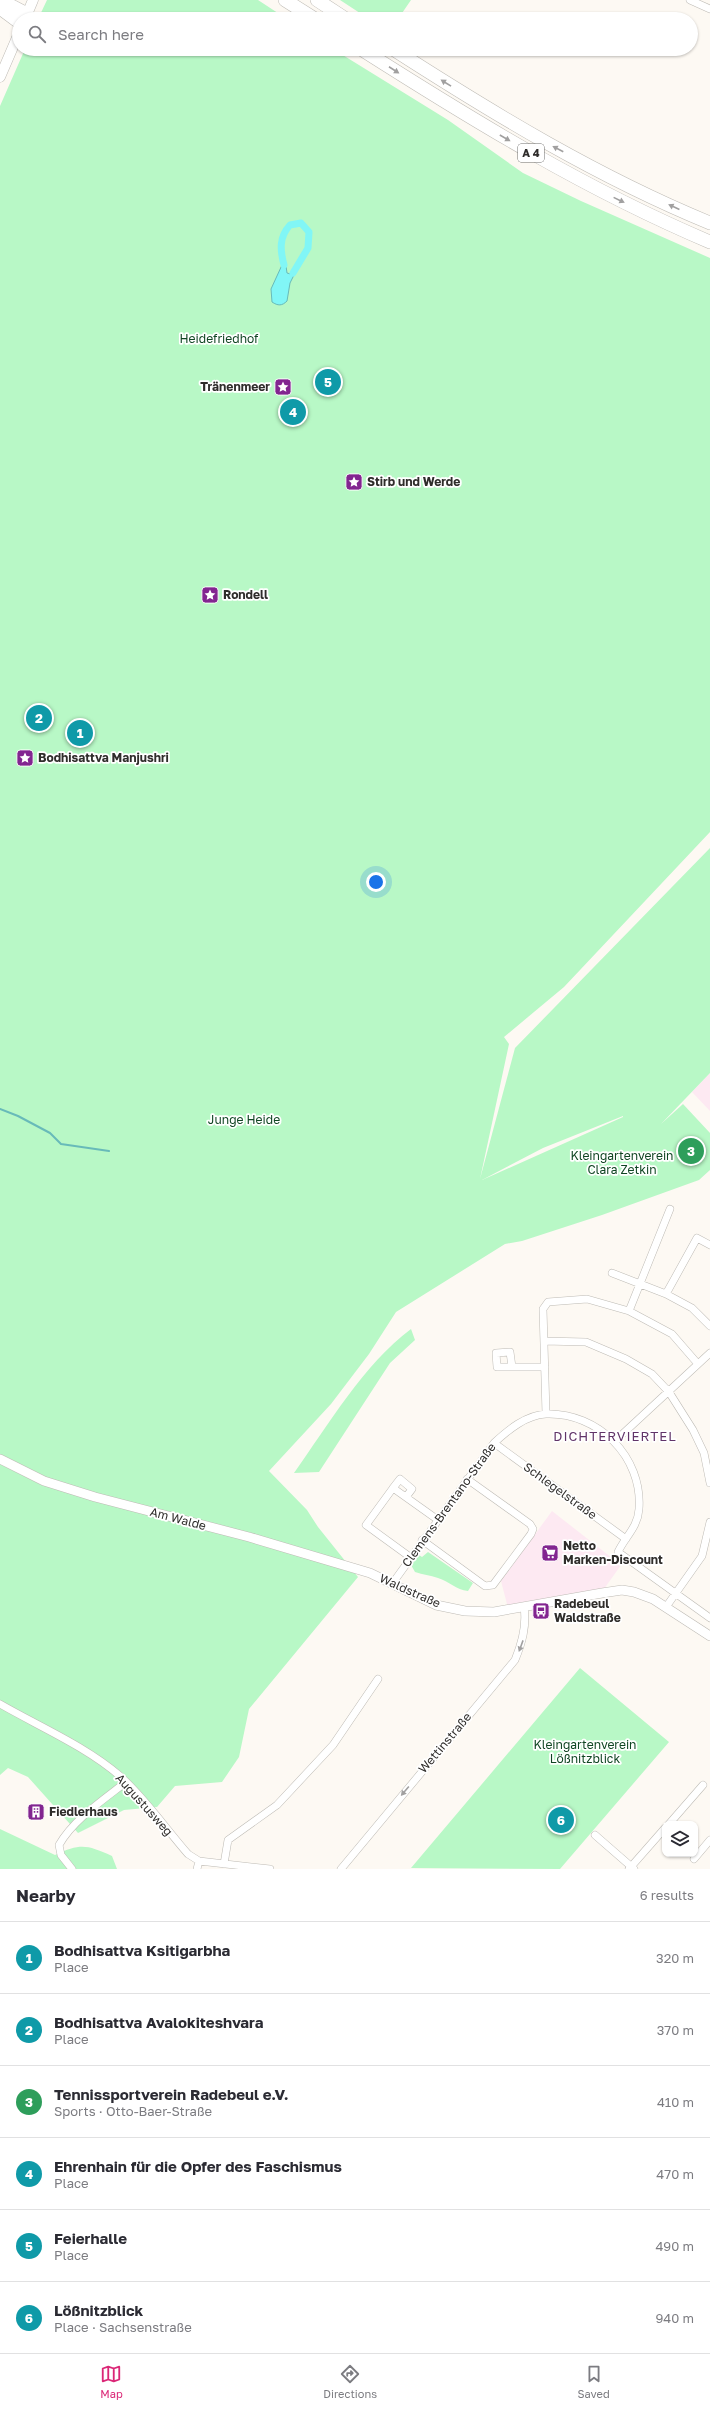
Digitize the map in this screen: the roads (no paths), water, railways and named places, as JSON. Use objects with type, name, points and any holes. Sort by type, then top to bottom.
[{"type":"highway","points":[[1,0],[16,12]]},
{"type":"highway","points":[[285,0],[304,12]]},
{"type":"highway","points":[[317,0],[335,12]]},
{"type":"highway","points":[[0,8],[12,13]]},
{"type":"highway","name":"A 4","points":[[372,56],[434,96],[552,166],[649,215],[710,242]]},
{"type":"highway","name":"A 4","points":[[404,56],[549,144],[628,185],[710,223]]},
{"type":"main road","points":[[27,12],[33,0]]},
{"type":"main road","points":[[0,77],[12,49]]},
{"type":"street","points":[[690,0],[710,9]]},
{"type":"street","points":[[628,1310],[670,1209]]},
{"type":"street","points":[[666,1294],[697,1238],[710,1245]]},
{"type":"street","points":[[612,1273],[666,1294],[692,1308],[710,1326]]},
{"type":"street","points":[[546,1414],[544,1305],[548,1302],[587,1299],[628,1310],[672,1334],[698,1364]]},
{"type":"street","points":[[544,1341],[586,1342],[626,1359],[652,1374],[669,1392],[694,1430],[704,1453],[710,1483]]},
{"type":"street","points":[[616,1442],[710,1353]]},
{"type":"street","points":[[512,1367],[545,1366]]},
{"type":"street","name":"Clemens-Brentano-Straße","points":[[392,1584],[410,1556],[494,1443],[510,1428],[528,1419],[546,1414],[567,1416],[587,1423],[616,1442],[628,1458],[635,1476],[639,1496],[636,1525],[618,1552],[676,1593]]},
{"type":"street","name":"Schlegelstraße","points":[[494,1443],[626,1539]]},
{"type":"street","name":"Am Walde","points":[[0,1459],[51,1483],[249,1538],[360,1571]]},
{"type":"street","points":[[422,1540],[485,1586],[490,1586],[493,1585],[532,1534],[533,1529],[530,1524],[467,1479]]},
{"type":"street","points":[[406,1497],[412,1488],[400,1480],[366,1525],[410,1556]]},
{"type":"street","points":[[393,1488],[438,1520]]},
{"type":"street","points":[[666,1607],[702,1556],[710,1522]]},
{"type":"street","name":"Waldstraße","points":[[360,1571],[392,1584],[436,1605],[465,1611],[494,1612],[622,1590],[644,1595],[666,1607],[710,1636]]},
{"type":"street","points":[[676,1593],[710,1618]]},
{"type":"street","name":"Wettinstraße","points":[[341,1869],[515,1660],[523,1639],[526,1618],[524,1607]]},
{"type":"street","points":[[224,1864],[228,1840],[268,1814],[287,1794],[336,1740],[378,1679]]},
{"type":"street","name":"Augustusweg","points":[[0,1704],[86,1752],[126,1782],[188,1854],[200,1861],[270,1869]]},
{"type":"street","points":[[72,1869],[61,1855],[59,1845],[64,1836],[100,1802],[126,1782]]},
{"type":"street","points":[[672,1821],[703,1785]]},
{"type":"street","points":[[595,1835],[631,1868],[662,1832]]},
{"type":"street","points":[[694,1860],[710,1840]]},
{"type":"street","points":[[197,1869],[200,1861]]},
{"type":"water","points":[[282,265],[286,266],[287,273],[294,275],[290,283],[287,301],[282,305],[278,305],[272,302],[271,289]]},
{"type":"waterway","points":[[284,265],[281,249],[284,234],[290,225],[301,223],[309,232],[308,248],[293,273]]},
{"type":"waterway","points":[[0,1109],[18,1116],[50,1133],[61,1144],[109,1151]]},
{"type":"place","name":"Feierhalle","points":[[328,382]]},
{"type":"place","name":"Tränenmeer","points":[[283,387]]},
{"type":"place","name":"Ehrenhain für die Opfer des Faschismus","points":[[293,412]]},
{"type":"place","name":"Stirb und Werde","points":[[354,482]]},
{"type":"place","name":"Rondell","points":[[210,595]]},
{"type":"place","name":"Bodhisattva Avalokiteshvara","points":[[39,718]]},
{"type":"place","name":"Bodhisattva Ksitigarbha","points":[[80,733]]},
{"type":"place","name":"Bodhisattva Manjushri","points":[[25,758]]},
{"type":"place","name":"Tennissportverein Radebeul e.V.","points":[[691,1151]]},
{"type":"place","name":"Netto Marken-Discount","points":[[550,1553]]},
{"type":"place","name":"Radebeul Waldstraße","points":[[541,1611]]},
{"type":"place","name":"Fiedlerhaus","points":[[36,1812]]},
{"type":"place","name":"Lößnitzblick","points":[[561,1820]]},
{"type":"district","name":"DICHTERVIERTEL","points":[[615,1436]]},
{"type":"park label","name":"Heidefriedhof","points":[[219,339]]},
{"type":"park label","name":"Junge Heide","points":[[244,1120]]},
{"type":"park label","name":"Kleingartenverein Clara Zetkin","points":[[622,1163]]},
{"type":"park label","name":"Kleingartenverein Lößnitzblick","points":[[585,1752]]}]
